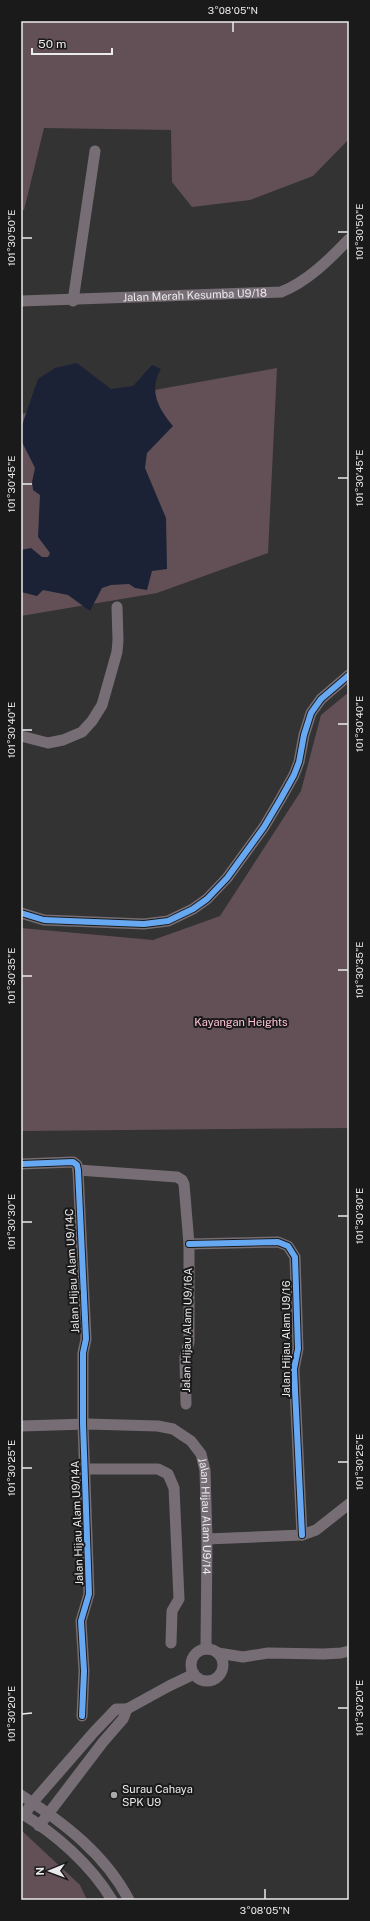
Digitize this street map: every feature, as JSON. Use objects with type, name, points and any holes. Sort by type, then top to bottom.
[{"type":"street","points":[[73,301],[95,151]]},
{"type":"street","name":"Jalan Merah Kesumba U9/18","points":[[21,301],[73,301],[281,292],[291,288],[328,261],[349,239]]},
{"type":"street","points":[[21,736],[48,743],[63,740],[82,732],[92,721],[102,705],[117,652],[117,608]]},
{"type":"street","points":[[21,913],[44,920],[144,924],[168,920],[193,909],[207,900],[227,878],[264,827],[294,775],[299,762],[304,735],[311,713],[321,699],[349,675]]},
{"type":"street","points":[[21,1164],[73,1162],[78,1167]]},
{"type":"street","name":"Jalan Hijau Alam U9/16A","points":[[78,1167],[178,1177],[184,1184],[189,1244],[189,1342],[185,1357],[186,1404]]},
{"type":"street","name":"Jalan Hijau Alam U9/14C","points":[[78,1167],[86,1339],[83,1353],[83,1424]]},
{"type":"street","name":"Jalan Hijau Alam U9/16","points":[[189,1244],[278,1242],[288,1246],[296,1257],[298,1349],[294,1369],[302,1535]]},
{"type":"street","name":"Jalan Hijau Alam U9/14","points":[[21,1426],[83,1424],[158,1426],[173,1429],[191,1441],[201,1454],[205,1470],[207,1539],[206,1644],[213,1651]]},
{"type":"street","name":"Jalan Hijau Alam U9/14A","points":[[82,1716],[84,1671],[81,1621],[90,1594],[83,1424]]},
{"type":"street","points":[[85,1469],[158,1469],[168,1474],[174,1488],[178,1599],[172,1611],[171,1643]]},
{"type":"street","points":[[207,1539],[302,1535],[316,1530],[349,1504]]},
{"type":"street","points":[[243,1657],[202,1649],[194,1656],[191,1666],[194,1674],[200,1680],[206,1681],[216,1678],[229,1664],[243,1657],[268,1653],[324,1654],[349,1651]]},
{"type":"street","points":[[213,1651],[223,1663],[220,1674]]},
{"type":"street","points":[[112,1900],[81,1860],[23,1814],[94,1732],[116,1709],[127,1709],[194,1674]]},
{"type":"street","points":[[39,1826],[123,1718],[127,1709]]},
{"type":"street","points":[[21,1795],[49,1813],[87,1843],[109,1869],[129,1900]]},
{"type":"green space","points":[[21,21],[349,21],[349,139],[313,176],[250,200],[192,207],[172,182],[171,130],[44,128],[24,210],[21,210]]},
{"type":"green space","points":[[277,368],[268,553],[157,593],[21,616],[21,414]]},
{"type":"green space","name":"Kayangan Heights","points":[[349,692],[349,1128],[21,1131],[21,928],[153,940],[220,916],[301,791],[321,715]]},
{"type":"green space","points":[[21,1830],[80,1885],[87,1900],[21,1900]]},
{"type":"water","points":[[77,363],[111,389],[133,386],[152,365],[161,369],[157,377],[155,392],[163,413],[173,426],[147,453],[145,468],[166,518],[167,569],[152,571],[147,590],[135,588],[129,584],[111,585],[102,588],[90,611],[68,595],[43,590],[37,596],[21,592],[21,550],[31,548],[42,557],[48,557],[50,553],[38,537],[40,495],[33,490],[32,482],[35,468],[21,440],[21,428],[38,379],[55,368]]},
{"type":"cycle path","points":[[21,913],[44,920],[144,924],[168,921],[193,909],[207,899],[227,878],[264,827],[294,775],[299,762],[304,735],[311,713],[321,699],[349,675]]},
{"type":"cycle path","points":[[21,1164],[73,1162],[77,1165],[78,1170],[86,1339],[83,1353],[83,1424],[89,1594],[81,1621],[84,1671],[82,1716]]},
{"type":"cycle path","points":[[189,1244],[278,1242],[288,1246],[295,1257],[298,1349],[294,1369],[302,1535]]},
{"type":"place","name":"Surau Cahaya SPK U9","points":[[114,1795]]}]
